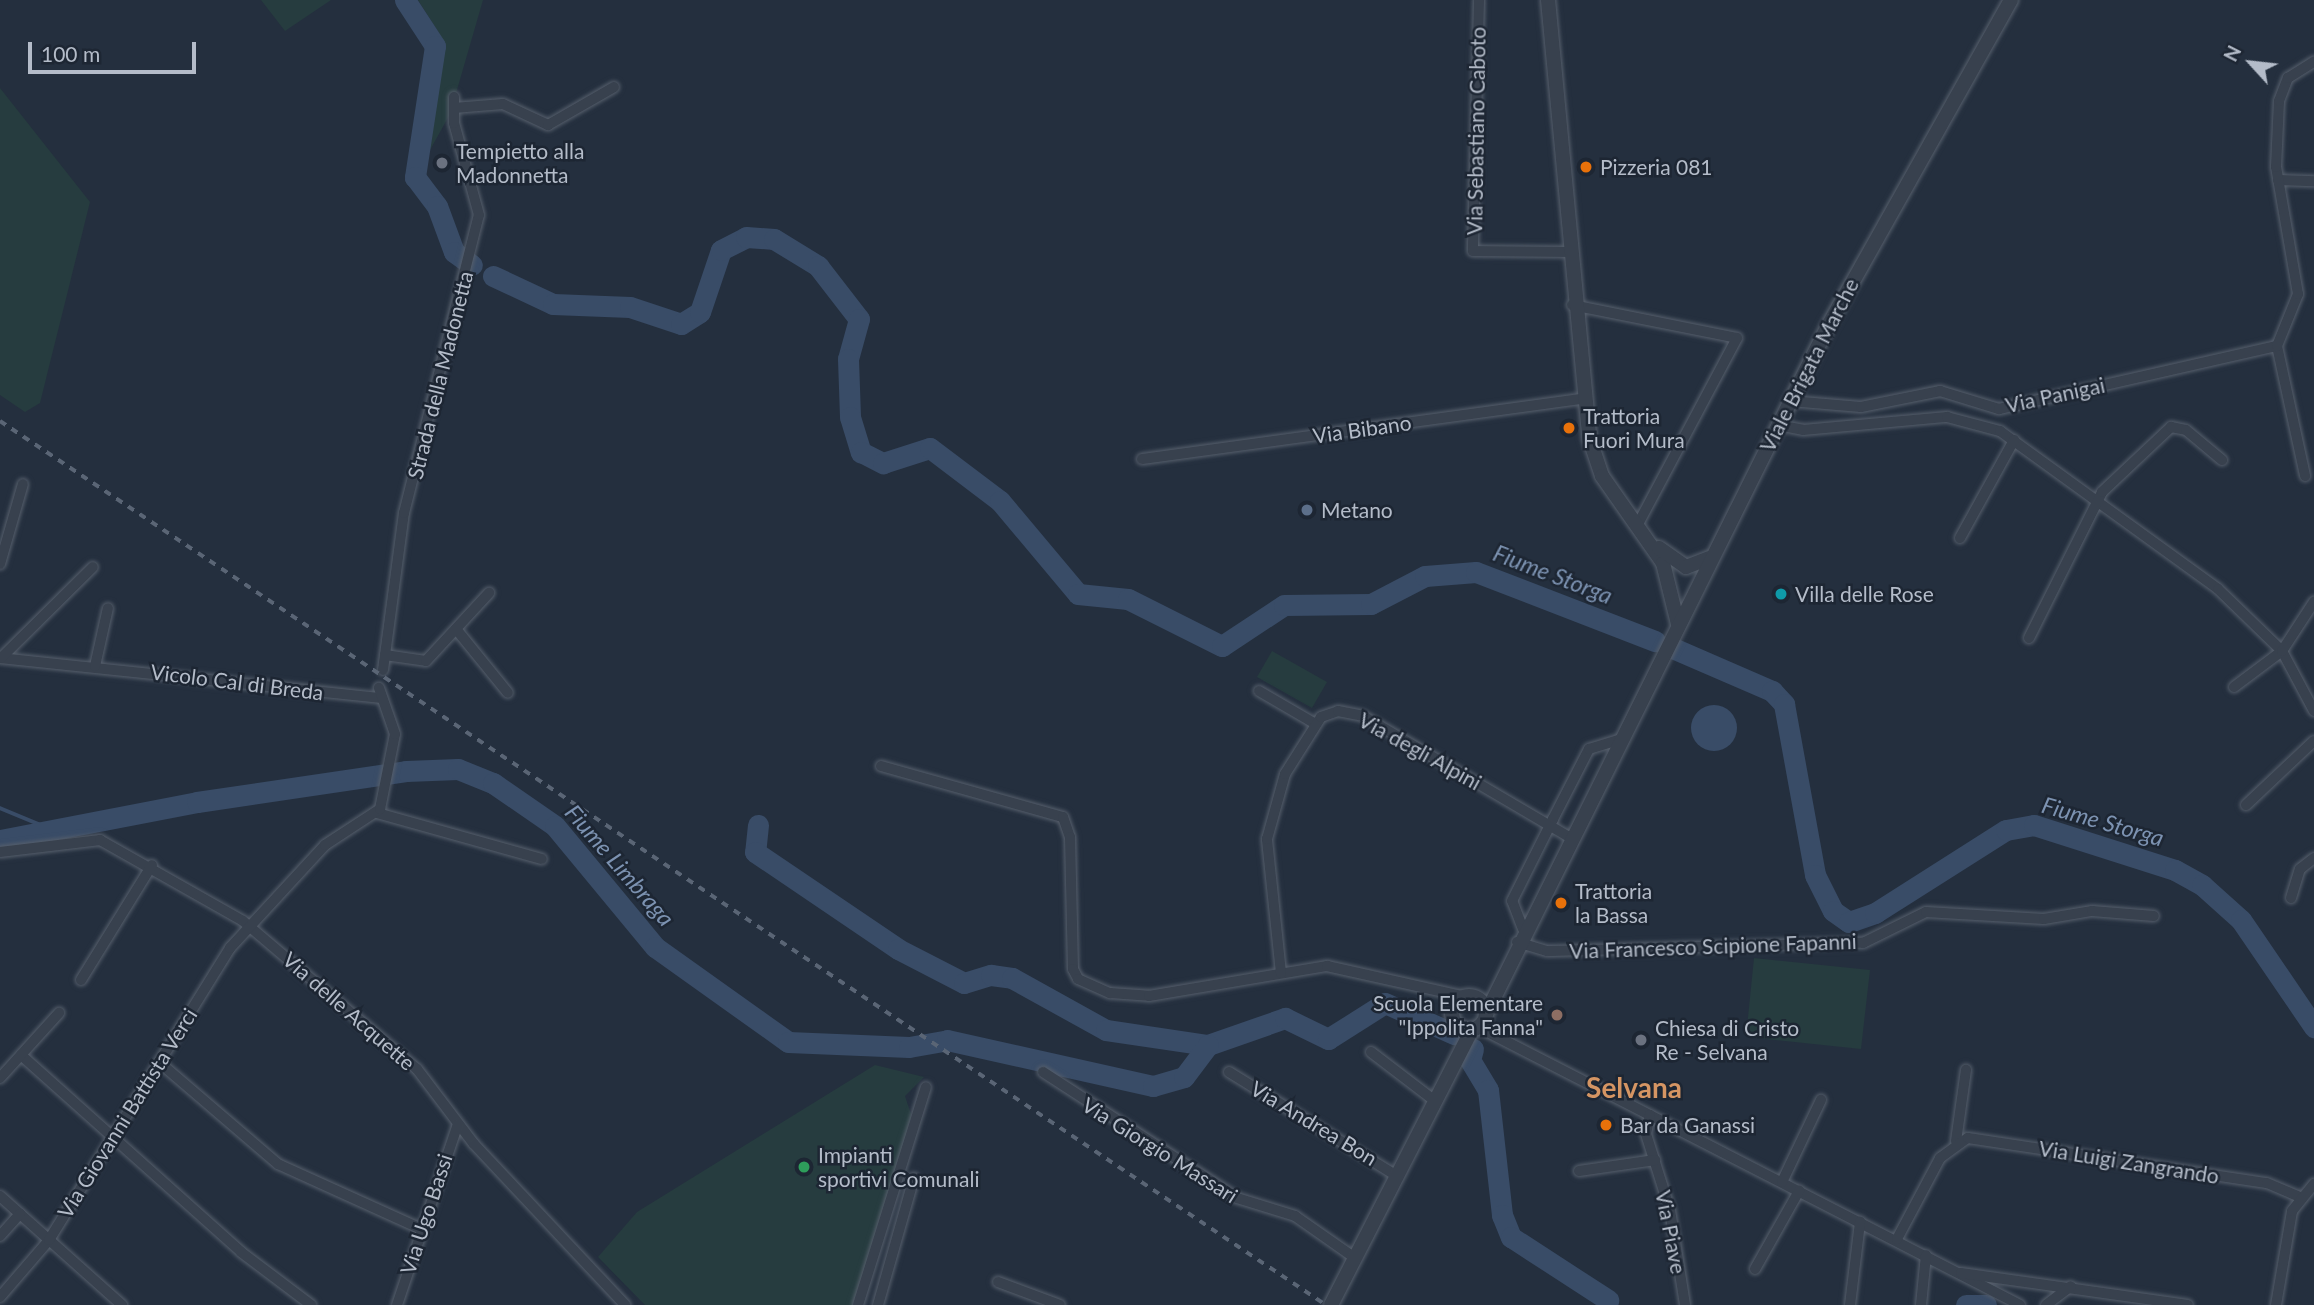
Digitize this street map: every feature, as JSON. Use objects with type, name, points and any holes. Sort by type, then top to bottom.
[{"type":"street","name":"Via Sebastiano Caboto","points":[[1479,0],[1473,251],[1567,252]]},
{"type":"street","points":[[1548,0],[1581,398],[1602,476],[1650,540],[1669,558],[1693,593]]},
{"type":"street","name":"Viale Brigata Marche","points":[[1331,1305],[1463,1046],[1479,1025],[1518,939],[1790,401],[2011,0]]},
{"type":"street","points":[[2305,476],[2277,346],[2298,294],[2278,180],[2283,88],[2296,70],[2314,62]]},
{"type":"street","name":"Strada della Madonetta","points":[[383,670],[404,513],[479,215],[454,102],[503,104],[548,125],[614,87]]},
{"type":"street","points":[[2278,180],[2314,181]]},
{"type":"street","points":[[1572,305],[1737,338],[1638,524]]},
{"type":"street","name":"Via Panigai","points":[[1790,401],[1861,407],[1940,391],[1999,409],[2277,346]]},
{"type":"street","name":"Via Bibano","points":[[1142,459],[1581,398]]},
{"type":"street","points":[[1987,425],[1999,409]]},
{"type":"street","points":[[1778,425],[1803,430],[1936,416],[1987,425],[2014,440],[2218,589],[2282,651],[2314,711]]},
{"type":"street","points":[[2029,638],[2098,501],[2171,427],[2186,430],[2222,460]]},
{"type":"street","points":[[1960,538],[2014,440]]},
{"type":"street","points":[[0,564],[23,484]]},
{"type":"street","points":[[1650,540],[1672,587],[1678,624]]},
{"type":"street","points":[[1669,558],[1686,567],[1712,556]]},
{"type":"street","name":"Vicolo Cal di Breda","points":[[1,658],[93,567]]},
{"type":"street","points":[[1672,587],[1693,593]]},
{"type":"street","points":[[385,655],[426,661],[489,593]]},
{"type":"street","points":[[2234,687],[2282,651],[2314,602]]},
{"type":"street","points":[[96,666],[108,608]]},
{"type":"street","points":[[456,629],[508,693]]},
{"type":"street","name":"Vicolo Cal di Breda","points":[[1,658],[379,693],[394,729],[390,779],[377,813]]},
{"type":"street","points":[[1259,691],[1314,723],[1285,774],[1267,839],[1281,974]]},
{"type":"street","name":"Via degli Alpini","points":[[1314,723],[1338,711],[1363,716],[1569,837]]},
{"type":"street","points":[[1518,939],[1513,897],[1549,825],[1589,749],[1621,738]]},
{"type":"street","points":[[2246,805],[2314,741]]},
{"type":"street","points":[[881,766],[1065,820],[1073,969],[1083,982],[1139,997],[1327,966],[1443,987],[1467,999],[1479,1025]]},
{"type":"street","points":[[249,926],[334,837],[377,813],[542,859]]},
{"type":"street","name":"Via delle Acquette","points":[[0,852],[91,838],[152,864],[249,926],[410,1062],[458,1124],[625,1305]]},
{"type":"street","points":[[2291,898],[2304,863],[2314,858]]},
{"type":"street","points":[[82,980],[152,864]]},
{"type":"street","name":"Via Francesco Scipione Fapanni","points":[[1518,939],[1547,951],[1863,943],[1926,912],[2044,919],[2092,912],[2154,916]]},
{"type":"street","name":"Via Giovanni Battista Verci","points":[[0,1297],[49,1240],[159,1062],[249,926]]},
{"type":"street","name":"Viale Brigata Marche","points":[[1467,999],[1518,939]]},
{"type":"street","points":[[1467,999],[1453,1017],[1479,1025],[2020,1305]]},
{"type":"street","points":[[0,1078],[59,1013]]},
{"type":"street","points":[[1371,1052],[1435,1101]]},
{"type":"street","points":[[21,1055],[111,1138],[312,1305]]},
{"type":"street","points":[[159,1062],[278,1164],[421,1229]]},
{"type":"street","points":[[1897,1239],[1956,1141],[1966,1070]]},
{"type":"street","name":"Via Giorgio Massari","points":[[1043,1072],[1237,1198],[1295,1216],[1355,1258]]},
{"type":"street","name":"Via Andrea Bon","points":[[1229,1072],[1397,1176]]},
{"type":"street","points":[[858,1305],[926,1087]]},
{"type":"street","points":[[1782,1182],[1821,1100]]},
{"type":"street","name":"Via Piave","points":[[1650,1115],[1646,1134],[1655,1160],[1685,1305]]},
{"type":"street","name":"Via Ugo Bassi","points":[[397,1305],[458,1124]]},
{"type":"street","name":"Via Luigi Zangrando","points":[[1956,1141],[2267,1183],[2300,1198]]},
{"type":"street","name":"Via Piave","points":[[1579,1171],[1655,1160]]},
{"type":"street","points":[[878,1305],[914,1178]]},
{"type":"street","points":[[2276,1305],[2290,1217],[2300,1198],[2314,1184]]},
{"type":"street","points":[[1755,1269],[1799,1191]]},
{"type":"street","points":[[0,1196],[115,1303]]},
{"type":"street","points":[[0,1236],[20,1213]]},
{"type":"street","points":[[1850,1305],[1860,1222]]},
{"type":"street","points":[[1921,1305],[1926,1255]]},
{"type":"street","points":[[1958,1273],[2024,1278],[2189,1305]]},
{"type":"street","points":[[2003,1295],[2007,1281],[2024,1278]]},
{"type":"street","points":[[998,1282],[1060,1305]]},
{"type":"street","points":[[2050,1303],[2071,1286]]},
{"type":"green space","points":[[261,0],[331,0],[285,31]]},
{"type":"green space","points":[[418,0],[483,0],[450,114],[425,159],[443,62],[439,33]]},
{"type":"green space","points":[[0,88],[90,202],[40,403],[25,412],[0,395]]},
{"type":"green space","points":[[1272,651],[1327,682],[1312,708],[1257,677]]},
{"type":"green space","points":[[1754,958],[1870,970],[1861,1049],[1746,1037]]},
{"type":"green space","name":"Impianti sportivi Comunali","points":[[875,1065],[924,1077],[905,1096],[912,1117],[853,1305],[645,1305],[598,1257],[637,1212]]},
{"type":"water","points":[[1714,705],[1730,712],[1737,728],[1730,744],[1714,751],[1698,744],[1691,728],[1698,712]]},
{"type":"waterway","name":"Fiume Storga","points":[[405,0],[435,46],[415,177],[437,206],[454,252],[472,265]]},
{"type":"waterway","name":"Fiume Storga","points":[[493,276],[553,304],[630,307],[681,324],[700,312],[721,250],[746,237],[774,239],[818,266],[859,319],[848,359],[850,417],[861,452],[883,463],[930,448],[1000,501],[1078,594],[1128,599],[1222,646],[1284,605],[1371,604],[1425,576],[1476,572],[1655,641]]},
{"type":"waterway","name":"Fiume Storga","points":[[1675,649],[1772,691],[1784,704],[1815,875],[1833,911],[1849,922],[1875,913],[2006,830],[2034,825],[2175,870],[2202,885],[2241,920],[2314,1027]]},
{"type":"waterway","name":"Fiume Limbraga","points":[[0,840],[197,802],[406,771],[458,769],[493,783],[555,826],[655,947],[788,1042],[909,1047],[947,1040],[1153,1086],[1184,1077],[1208,1045]]},
{"type":"waterway","points":[[0,808],[53,830]]},
{"type":"waterway","name":"Fiume Limbraga","points":[[758,825],[755,852],[898,949],[964,983],[991,975],[1012,978],[1106,1030],[1208,1045],[1285,1018],[1328,1039],[1385,1003],[1454,1034]]},
{"type":"waterway","name":"Fiume Limbraga","points":[[1473,1049],[1470,1060],[1488,1090],[1502,1215],[1511,1237],[1608,1300]]},
{"type":"waterway","name":"Fiume Limbraga","points":[[1966,1305],[1986,1305]]},
{"type":"railway","points":[[0,421],[1326,1305]]},
{"type":"place","name":"Tempietto alla Madonnetta","points":[[442,163]]},
{"type":"place","name":"Pizzeria 081","points":[[1586,167]]},
{"type":"place","name":"Trattoria Fuori Mura","points":[[1569,428]]},
{"type":"place","name":"Metano","points":[[1307,510]]},
{"type":"place","name":"Villa delle Rose","points":[[1781,594]]},
{"type":"place","name":"Trattoria la Bassa","points":[[1561,903]]},
{"type":"place","name":"Scuola Elementare \"Ippolita Fanna\"","points":[[1557,1015]]},
{"type":"place","name":"Chiesa di Cristo Re - Selvana","points":[[1641,1040]]},
{"type":"place","name":"Bar da Ganassi","points":[[1606,1125]]},
{"type":"place","name":"Impianti sportivi Comunali","points":[[804,1167]]},
{"type":"district","name":"Selvana","points":[[1634,1087]]}]
